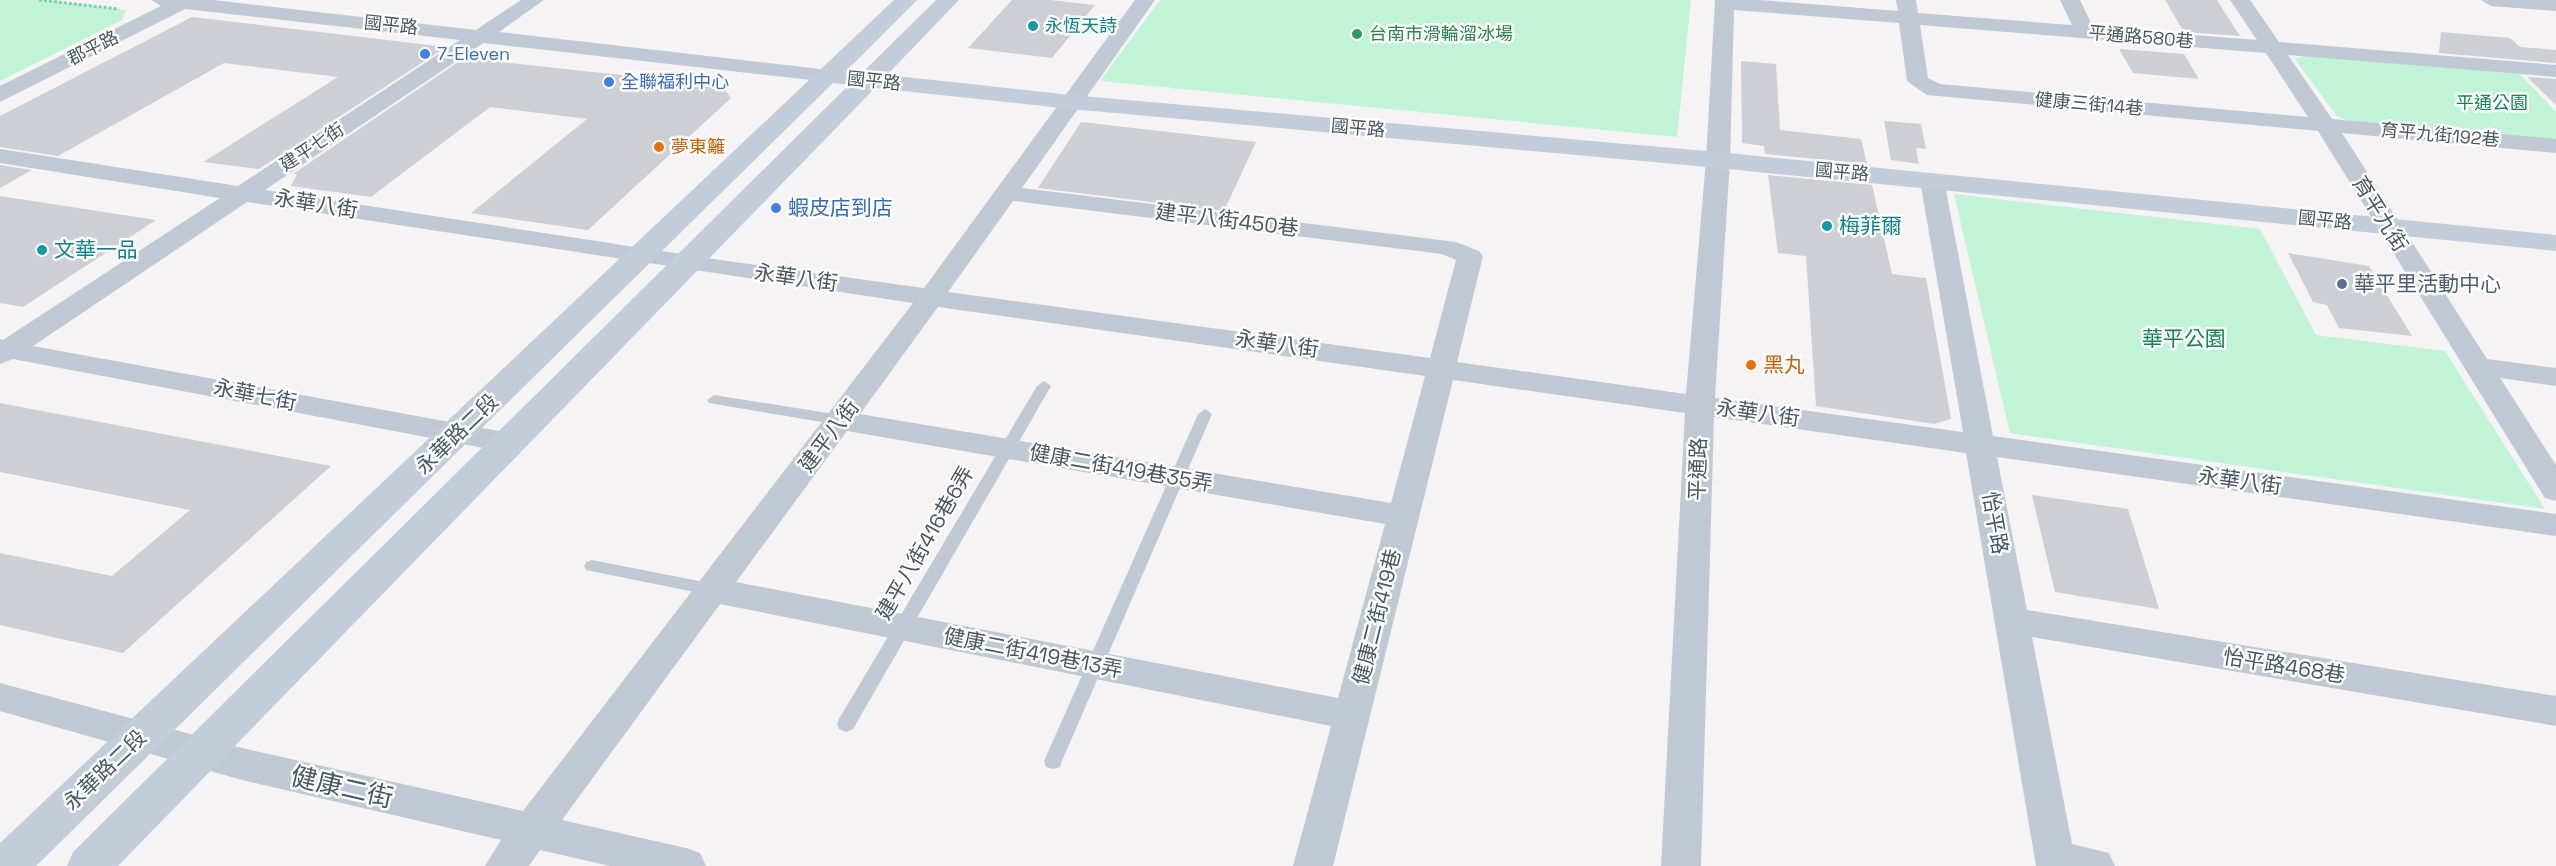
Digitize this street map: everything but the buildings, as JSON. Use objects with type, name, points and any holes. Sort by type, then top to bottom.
[{"type":"street","name":"國平路","points":[[161,0],[1071,102],[1932,180],[2556,243]]},
{"type":"street","name":"建平七街","points":[[3,351],[534,0]]},
{"type":"street","name":"永華路二段","points":[[6,866],[458,433],[639,255],[830,76],[906,0]]},
{"type":"street","name":"永華路二段","points":[[89,866],[948,0]]},
{"type":"street","name":"建平八街","points":[[505,866],[932,296],[1145,0]]},
{"type":"street","points":[[2070,0],[2085,32]]},
{"type":"street","name":"育平九街","points":[[2240,0],[2325,125],[2556,490]]},
{"type":"street","points":[[2491,0],[2556,5]]},
{"type":"street","name":"郡平路","points":[[0,95],[184,1]]},
{"type":"street","name":"平通路580巷","points":[[1725,1],[1907,9],[2085,32],[2556,71]]},
{"type":"street","name":"平通路","points":[[1681,866],[1700,405],[1718,160],[1725,1]]},
{"type":"street","name":"健康三街14巷","points":[[1907,9],[1918,81],[1935,90],[2325,125]]},
{"type":"street","name":"育平九街192巷","points":[[2325,125],[2556,146]]},
{"type":"street","name":"永華八街","points":[[0,156],[244,192],[688,263],[2556,525]]},
{"type":"street","name":"怡平路","points":[[1932,180],[2056,862]]},
{"type":"street","name":"建平八街450巷","points":[[1006,194],[1447,247]]},
{"type":"street","name":"健康二街419巷","points":[[1313,866],[1470,256],[1447,247]]},
{"type":"street","name":"永華七街","points":[[3,351],[510,443]]},
{"type":"street","points":[[2477,366],[2556,376]]},
{"type":"street","name":"健康二街419巷35弄","points":[[840,420],[1403,516]]},
{"type":"street","name":"健康二街419巷13弄","points":[[714,590],[1352,716]]},
{"type":"street","name":"怡平路468巷","points":[[2012,621],[2556,711]]},
{"type":"street","name":"健康二街","points":[[0,697],[200,752],[530,832],[686,866]]},
{"type":"street","points":[[2056,862],[2095,866]]},
{"type":"lane","name":"建平八街416巷6弄","points":[[846,724],[1044,386]]},
{"type":"lane","points":[[714,400],[840,420]]},
{"type":"lane","points":[[1053,761],[1205,414]]},
{"type":"lane","points":[[592,566],[714,590]]},
{"type":"green space","points":[[0,0],[44,0],[126,10],[122,20],[0,81]]},
{"type":"green space","points":[[1160,0],[1691,0],[1677,137],[1100,81]]},
{"type":"green space","name":"平通公園","points":[[2306,56],[2520,74],[2556,112],[2556,140],[2349,121],[2337,116],[2295,59]]},
{"type":"green space","name":"華平公園","points":[[1954,194],[2260,229],[2316,335],[2445,351],[2545,509],[2010,433]]},
{"type":"place","name":"永恆天詩","points":[[1033,26]]},
{"type":"place","name":"台南市滑輪溜冰場","points":[[1357,34]]},
{"type":"place","name":"7-Eleven","points":[[425,54]]},
{"type":"place","name":"全聯福利中心","points":[[609,82]]},
{"type":"place","name":"夢東籬","points":[[659,147]]},
{"type":"place","name":"蝦皮店到店","points":[[776,208]]},
{"type":"place","name":"梅菲爾","points":[[1827,226]]},
{"type":"place","name":"文華一品","points":[[42,250]]},
{"type":"place","name":"華平里活動中心","points":[[2342,284]]},
{"type":"place","name":"黑丸","points":[[1751,365]]}]
